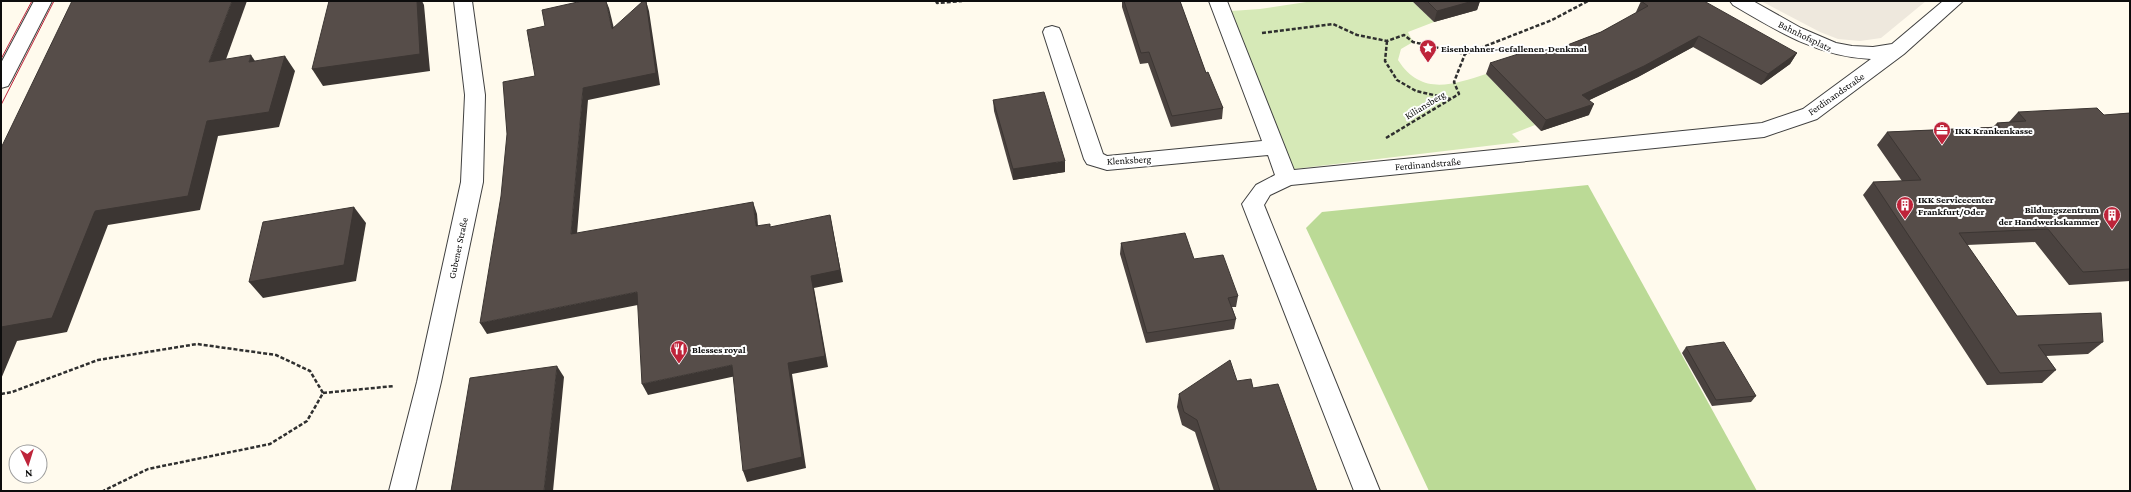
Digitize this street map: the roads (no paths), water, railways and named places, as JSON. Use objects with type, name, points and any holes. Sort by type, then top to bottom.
[{"type":"street","points":[[1,81],[43,1]]},
{"type":"street","name":"Gubener Straße","points":[[402,491],[429,382],[472,182],[475,95],[463,1]]},
{"type":"street","points":[[1218,1],[1287,178]]},
{"type":"street","name":"Bahnhofsplatz","points":[[1739,1],[1813,42],[1833,50],[1856,54],[1878,54],[1897,50],[1954,1]]},
{"type":"street","name":"Klenksberg","points":[[1052,32],[1094,159],[1107,163],[1275,147]]},
{"type":"street","name":"Ferdinandstraße","points":[[1367,491],[1253,204],[1263,190],[1287,178],[1709,137],[1764,130],[1810,114],[1897,50]]},
{"type":"tram line","points":[[1,59],[32,1]]},
{"type":"tram line","points":[[1,105],[54,1]]},
{"type":"place","name":"Eisenbahner-Gefallenen-Denkmal","points":[[1428,63]]},
{"type":"place","name":"IKK Krankenkasse","points":[[1942,145]]},
{"type":"place","name":"IKK Servicecenter Frankfurt/Oder","points":[[1905,220]]},
{"type":"place","name":"Bildungszentrum der Handwerkskammer","points":[[2112,230]]},
{"type":"place","name":"Blesses royal","points":[[679,364]]}]
